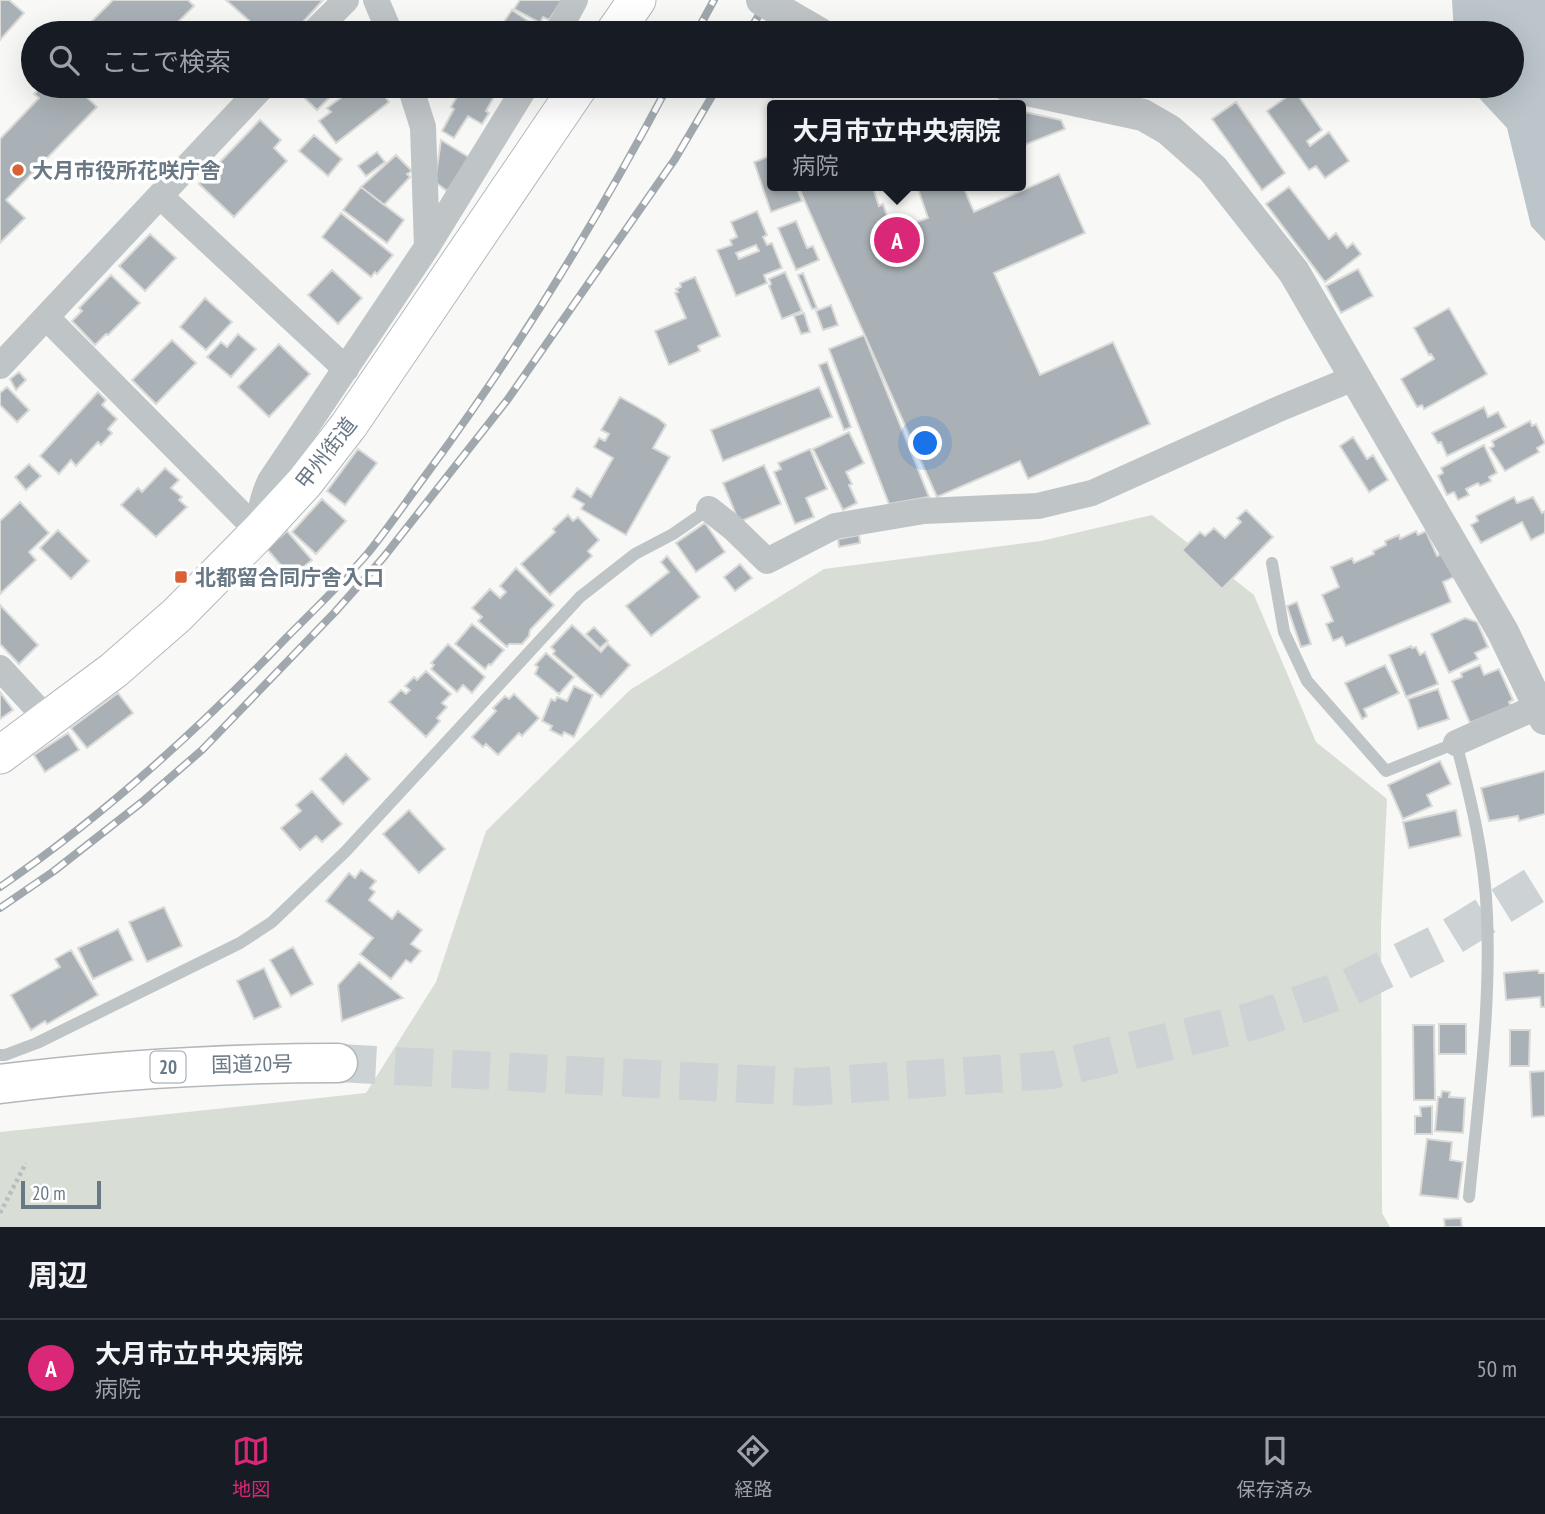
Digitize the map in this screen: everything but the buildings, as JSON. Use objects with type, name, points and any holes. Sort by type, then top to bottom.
[{"type":"highway","name":"国道20号","points":[[0,1084],[160,1067],[230,1063],[338,1063]]},
{"type":"main road","points":[[622,21],[637,0]]},
{"type":"main road","name":"甲州街道","points":[[0,755],[114,670],[177,615],[305,482],[349,425],[571,98]]},
{"type":"street","points":[[325,21],[346,0]]},
{"type":"street","points":[[376,0],[385,21]]},
{"type":"street","points":[[564,21],[575,0]]},
{"type":"street","points":[[762,0],[798,21]]},
{"type":"street","points":[[0,366],[252,98]]},
{"type":"street","points":[[414,98],[423,127],[427,247]]},
{"type":"street","points":[[259,532],[259,514],[270,481],[427,247],[519,98]]},
{"type":"street","points":[[1062,98],[1143,116],[1169,130],[1191,148],[1231,191],[1294,272],[1503,632],[1542,713],[1456,743]]},
{"type":"street","points":[[160,196],[346,369]]},
{"type":"street","points":[[47,318],[259,532]]},
{"type":"street","points":[[709,509],[767,561],[835,526],[924,511],[1038,506],[1093,494],[1354,378]]},
{"type":"street","points":[[0,668],[48,720]]},
{"type":"lane","points":[[0,1055],[37,1043],[240,943],[272,922],[346,851],[580,597],[635,554],[673,534],[709,509]]},
{"type":"lane","points":[[1272,563],[1284,632],[1307,681],[1386,771],[1456,743],[1471,799],[1487,914],[1486,1029],[1469,1197]]},
{"type":"path","points":[[0,1213],[26,1163]]},
{"type":"shaded area","points":[[1452,0],[1545,0],[1545,241],[1531,226],[1507,128],[1479,98],[1524,98],[1524,21],[1453,21]]},
{"type":"shaded area","points":[[1152,515],[1254,595],[1316,742],[1387,799],[1381,925],[1382,1213],[1390,1227],[0,1227],[0,1132],[366,1093],[436,982],[486,831],[630,690],[824,569],[1041,541]]},
{"type":"tunnel","points":[[338,1063],[806,1087],[1052,1070],[1253,1021],[1350,987],[1451,937],[1545,879]]},
{"type":"railway","points":[[703,21],[714,0]]},
{"type":"railway","points":[[755,21],[768,0]]},
{"type":"railway","points":[[0,887],[77,830],[150,770],[254,671],[368,553],[461,426],[525,332],[585,235],[661,98]]},
{"type":"railway","points":[[0,908],[54,871],[142,802],[202,750],[335,612],[383,558],[508,399],[675,159],[711,98]]},
{"type":"place","name":"大月市役所花咲庁舎","points":[[18,170]]},
{"type":"place","name":"大月市立中央病院","points":[[897,240]]},
{"type":"place","name":"北都留合同庁舎入口","points":[[181,577]]}]
